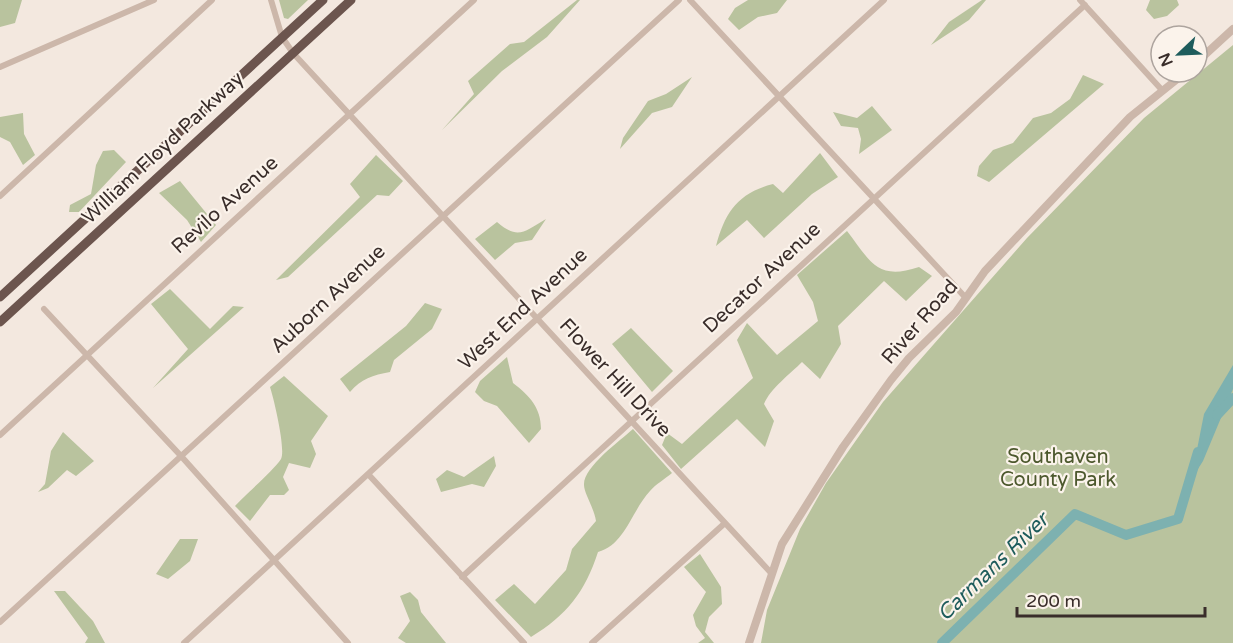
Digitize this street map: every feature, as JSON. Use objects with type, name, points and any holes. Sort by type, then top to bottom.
[{"type":"highway","name":"William Floyd Parkway","points":[[0,322],[288,45],[323,0]]},
{"type":"highway","name":"William Floyd Parkway","points":[[0,297],[288,45],[351,0]]},
{"type":"street","points":[[0,67],[154,0]]},
{"type":"street","points":[[0,196],[212,0]]},
{"type":"street","points":[[272,0],[288,45]]},
{"type":"street","name":"Revilo Avenue","points":[[0,435],[84,355],[474,0]]},
{"type":"street","name":"Auborn Avenue","points":[[0,622],[679,0]]},
{"type":"street","points":[[690,0],[965,297]]},
{"type":"street","name":"West End Avenue","points":[[184,643],[884,0]]},
{"type":"street","points":[[1082,3],[1161,89]]},
{"type":"street","name":"Decator Avenue","points":[[462,577],[1082,3]]},
{"type":"street","points":[[1209,51],[1233,29]]},
{"type":"street","name":"Flower Hill Drive","points":[[288,45],[772,574]]},
{"type":"street","name":"River Road","points":[[749,643],[782,544],[843,447],[903,365],[956,312],[985,271],[1130,117],[1168,84]]},
{"type":"street","points":[[44,309],[84,355],[181,456],[348,643]]},
{"type":"street","points":[[368,474],[524,643]]},
{"type":"street","points":[[592,643],[725,523]]},
{"type":"green space","points":[[0,0],[22,0],[15,23],[0,27]]},
{"type":"green space","points":[[279,0],[308,0],[288,19],[284,18]]},
{"type":"green space","points":[[577,0],[580,0],[547,37],[502,71],[442,130],[474,94],[468,81],[510,44],[524,42]]},
{"type":"green space","points":[[748,0],[787,0],[777,13],[758,17],[739,30],[728,19],[735,8]]},
{"type":"green space","points":[[982,0],[986,0],[969,20],[931,45],[949,22]]},
{"type":"green space","points":[[1150,0],[1177,0],[1179,5],[1167,16],[1154,19],[1146,10]]},
{"type":"green space","name":"Southaven County Park","points":[[1233,45],[1233,643],[761,643],[767,610],[800,529],[826,483],[883,402],[1027,238],[1144,118],[1185,84],[1209,84],[1209,65]]},
{"type":"green space","points":[[1083,75],[1104,84],[989,182],[977,176],[979,166],[993,150],[1013,143],[1033,118],[1051,113],[1070,99]]},
{"type":"green space","points":[[692,77],[672,107],[652,113],[620,149],[623,138],[648,101],[666,94]]},
{"type":"green space","points":[[872,106],[892,130],[859,154],[861,139],[858,128],[841,126],[833,112],[857,118]]},
{"type":"green space","points":[[23,113],[24,134],[35,155],[23,165],[10,142],[0,137],[0,117]]},
{"type":"green space","points":[[114,150],[126,162],[79,212],[69,212],[70,205],[91,194],[96,165],[103,151]]},
{"type":"green space","points":[[820,153],[838,177],[812,194],[764,238],[747,220],[716,246],[724,223],[742,199],[773,184],[783,193]]},
{"type":"green space","points":[[376,155],[403,181],[389,196],[377,195],[288,277],[276,280],[360,197],[350,184]]},
{"type":"green space","points":[[180,181],[216,225],[201,242],[187,220],[159,193]]},
{"type":"green space","points":[[546,219],[532,240],[515,243],[495,260],[475,239],[497,222],[510,231],[521,232]]},
{"type":"green space","points":[[847,231],[862,252],[876,266],[893,272],[919,267],[932,276],[906,301],[884,281],[838,326],[841,344],[820,379],[802,362],[781,382],[764,404],[774,421],[765,447],[737,419],[681,469],[662,445],[667,433],[682,444],[753,378],[737,340],[747,323],[777,355],[818,321],[813,302],[797,275]]},
{"type":"green space","points":[[170,289],[210,329],[233,306],[244,307],[153,388],[188,349],[151,304]]},
{"type":"green space","points":[[425,303],[442,309],[432,329],[394,360],[390,372],[368,378],[350,392],[340,379],[406,326]]},
{"type":"green space","points":[[631,328],[673,371],[652,392],[612,344]]},
{"type":"green space","points":[[507,357],[513,383],[525,393],[539,415],[541,429],[529,443],[497,406],[484,401],[475,392],[480,381]]},
{"type":"green space","points":[[284,376],[328,416],[311,441],[316,454],[310,468],[289,463],[283,477],[289,490],[284,495],[270,495],[250,521],[235,506],[281,459],[281,435],[270,387]]},
{"type":"green space","points":[[633,429],[672,473],[650,491],[622,535],[607,548],[598,552],[581,591],[565,611],[531,637],[495,600],[514,584],[535,604],[566,570],[572,549],[596,521],[584,488],[585,478],[589,470]]},
{"type":"green space","points":[[63,432],[94,461],[76,476],[67,470],[48,488],[38,492],[45,484],[51,451]]},
{"type":"green space","points":[[494,456],[496,466],[484,487],[472,484],[441,492],[436,479],[447,470],[464,477]]},
{"type":"green space","points":[[180,539],[198,539],[190,561],[168,579],[156,574]]},
{"type":"green space","points":[[700,554],[721,587],[722,604],[709,617],[705,632],[714,643],[698,643],[705,638],[696,626],[693,615],[706,592],[684,567]]},
{"type":"green space","points":[[54,591],[65,591],[93,621],[105,643],[85,643],[88,638]]},
{"type":"green space","points":[[410,592],[418,600],[421,612],[446,643],[406,643],[398,638],[410,621],[400,596]]},
{"type":"water","points":[[1233,365],[1233,389],[1203,461],[1191,480],[1204,414]]},
{"type":"waterway","name":"Carmans River","points":[[1217,415],[1233,398]]},
{"type":"waterway","name":"Carmans River","points":[[942,643],[1075,514],[1126,535],[1178,519],[1198,452]]}]
